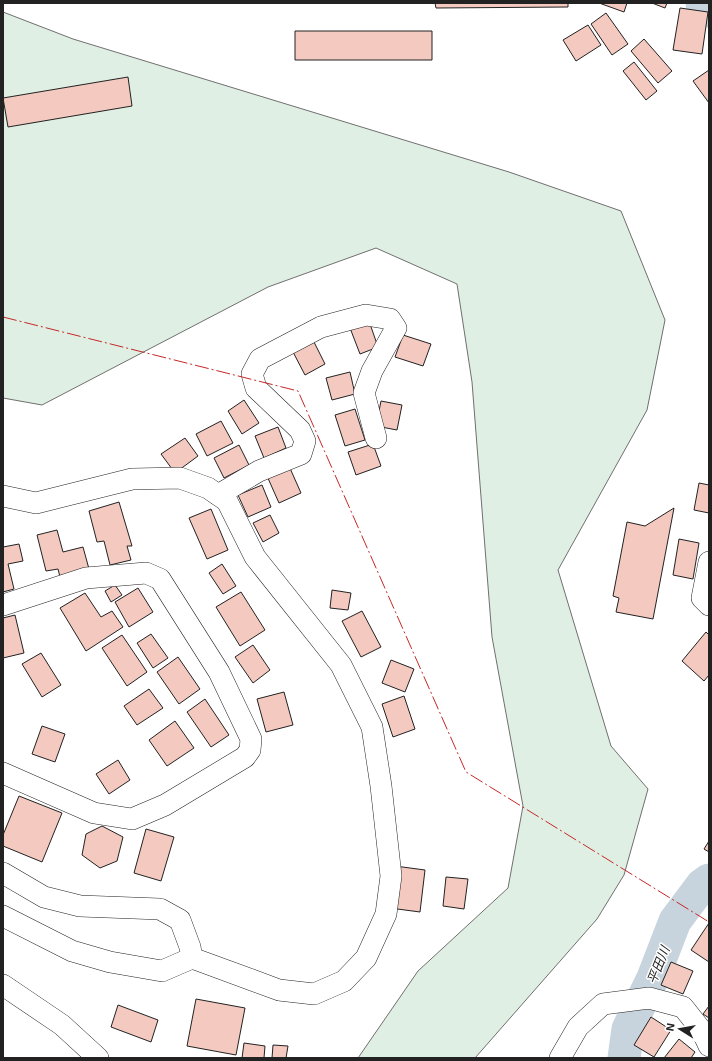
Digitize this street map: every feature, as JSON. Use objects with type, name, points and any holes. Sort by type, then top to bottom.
[{"type":"street","points":[[218,495],[259,471],[300,454],[305,441],[300,430],[256,388],[252,374],[260,359],[321,327],[366,315],[390,319],[396,328],[372,371],[364,393],[376,438]]},
{"type":"street","points":[[3,496],[36,503],[132,479],[180,478],[208,488],[227,501],[255,557],[341,665],[372,727],[381,786],[391,876],[386,914],[366,958],[344,982],[314,994],[279,990],[192,958],[162,971],[110,962],[72,952],[3,916]]},
{"type":"street","points":[[709,562],[702,598],[709,605]]},
{"type":"street","points":[[3,605],[86,578],[146,573],[160,579],[219,672],[251,739],[250,750],[245,757],[165,805],[132,818],[94,813],[3,773]]},
{"type":"street","points":[[3,873],[44,897],[80,906],[160,909],[180,920],[190,947],[192,958]]},
{"type":"street","points":[[3,985],[62,1025],[98,1058]]},
{"type":"street","points":[[560,1058],[578,1027],[603,1004],[649,998],[683,1007],[702,1032],[709,1046]]},
{"type":"green space","points":[[3,12],[73,39],[509,172],[621,211],[665,320],[647,410],[558,570],[611,746],[648,789],[624,875],[597,919],[475,1058],[358,1058],[418,971],[508,888],[523,806],[492,637],[472,382],[457,284],[376,248],[268,287],[42,405],[3,398]]},
{"type":"building","points":[[435,3],[568,3],[568,7],[436,8]]},
{"type":"building","points":[[599,3],[627,3],[624,12]]},
{"type":"building","points":[[652,3],[667,3],[665,8]]},
{"type":"building","points":[[680,8],[708,12],[702,54],[673,50]]},
{"type":"building","points":[[606,13],[628,44],[612,55],[591,24]]},
{"type":"building","points":[[588,25],[601,45],[576,61],[563,40]]},
{"type":"building","points":[[295,31],[432,31],[432,60],[295,60]]},
{"type":"building","points":[[644,39],[672,71],[658,83],[631,51]]},
{"type":"building","points":[[634,62],[657,91],[646,100],[623,71]]},
{"type":"building","points":[[709,70],[709,103],[693,81]]},
{"type":"building","points":[[128,77],[132,106],[8,127],[3,98]]},
{"type":"building","points":[[369,321],[378,347],[360,354],[350,328]]},
{"type":"building","points":[[403,335],[431,344],[423,366],[395,357]]},
{"type":"building","points":[[314,342],[325,364],[305,375],[293,352]]},
{"type":"building","points":[[350,372],[355,394],[332,400],[326,378]]},
{"type":"building","points":[[244,400],[259,423],[242,434],[228,411]]},
{"type":"building","points":[[381,401],[402,405],[397,430],[376,426]]},
{"type":"building","points":[[355,409],[365,440],[345,446],[335,415]]},
{"type":"building","points":[[221,421],[233,443],[207,456],[196,434]]},
{"type":"building","points":[[278,427],[286,448],[264,458],[255,436]]},
{"type":"building","points":[[185,438],[198,456],[175,473],[161,454]]},
{"type":"building","points":[[373,444],[381,466],[356,475],[348,452]]},
{"type":"building","points":[[239,445],[249,465],[224,478],[214,458]]},
{"type":"building","points":[[289,466],[301,493],[279,503],[267,476]]},
{"type":"building","points":[[699,483],[709,485],[709,513],[694,510]]},
{"type":"building","points":[[262,485],[271,507],[248,517],[238,495]]},
{"type":"building","points":[[119,502],[132,546],[127,546],[131,560],[110,565],[104,541],[97,542],[89,511]]},
{"type":"building","points":[[674,508],[653,619],[616,612],[619,598],[613,596],[627,522],[645,526]]},
{"type":"building","points":[[211,509],[228,550],[207,559],[189,518]]},
{"type":"building","points":[[270,515],[279,533],[263,542],[253,523]]},
{"type":"building","points":[[57,530],[63,552],[83,547],[89,569],[60,577],[58,569],[46,571],[37,535]]},
{"type":"building","points":[[679,539],[699,543],[693,579],[673,575]]},
{"type":"building","points":[[19,544],[23,561],[8,564],[14,589],[3,592],[3,547]]},
{"type":"building","points":[[222,564],[236,586],[223,594],[209,573]]},
{"type":"building","points":[[115,585],[122,595],[111,602],[105,591]]},
{"type":"building","points":[[138,588],[153,612],[129,627],[115,602]]},
{"type":"building","points":[[332,590],[351,593],[348,610],[330,608]]},
{"type":"building","points":[[241,592],[265,630],[240,646],[216,607]]},
{"type":"building","points":[[85,593],[101,617],[112,611],[123,627],[86,651],[60,608]]},
{"type":"building","points":[[362,611],[381,647],[361,657],[342,621]]},
{"type":"building","points":[[15,615],[24,653],[3,658],[3,618]]},
{"type":"building","points":[[706,632],[709,635],[709,675],[704,681],[682,661]]},
{"type":"building","points":[[151,634],[168,658],[153,668],[137,643]]},
{"type":"building","points":[[122,635],[147,672],[127,686],[102,648]]},
{"type":"building","points":[[253,645],[270,670],[253,683],[235,657]]},
{"type":"building","points":[[41,653],[61,685],[42,697],[22,664]]},
{"type":"building","points":[[178,657],[200,689],[179,704],[157,672]]},
{"type":"building","points":[[391,660],[414,669],[405,692],[382,683]]},
{"type":"building","points":[[149,689],[163,708],[137,725],[124,706]]},
{"type":"building","points":[[284,692],[293,725],[266,732],[257,699]]},
{"type":"building","points":[[404,696],[415,729],[393,737],[382,704]]},
{"type":"building","points":[[205,699],[229,735],[211,747],[187,712]]},
{"type":"building","points":[[175,721],[194,748],[167,766],[149,740]]},
{"type":"building","points":[[42,726],[65,734],[55,762],[32,754]]},
{"type":"building","points":[[118,760],[130,780],[109,794],[96,774]]},
{"type":"building","points":[[19,796],[62,813],[42,862],[3,846],[3,835]]},
{"type":"building","points":[[102,826],[123,837],[117,861],[100,868],[82,855],[86,834]]},
{"type":"building","points":[[146,829],[174,837],[161,881],[134,873]]},
{"type":"building","points":[[709,841],[709,852],[704,849]]},
{"type":"building","points":[[395,866],[425,870],[420,912],[390,908]]},
{"type":"building","points":[[446,877],[468,879],[464,909],[443,906]]},
{"type":"building","points":[[709,923],[709,962],[691,950]]},
{"type":"building","points":[[671,962],[693,971],[683,994],[661,985]]},
{"type":"building","points":[[196,999],[245,1008],[236,1055],[187,1046]]},
{"type":"building","points":[[118,1005],[158,1020],[151,1042],[111,1027]]},
{"type":"building","points":[[709,1006],[709,1018],[703,1014]]},
{"type":"building","points":[[651,1017],[671,1030],[654,1057],[634,1045]]},
{"type":"building","points":[[679,1039],[695,1052],[691,1058],[664,1058]]},
{"type":"building","points":[[244,1043],[265,1046],[264,1058],[242,1058]]},
{"type":"building","points":[[273,1045],[288,1046],[286,1058],[272,1058]]},
{"type":"waterway","name":"平田川","points":[[702,3],[709,11]]},
{"type":"waterway","name":"平田川","points":[[624,1058],[628,1029],[653,978],[675,921],[702,885],[709,880]]},
{"type":"power","points":[[3,317],[298,391],[466,772],[709,922]]}]
